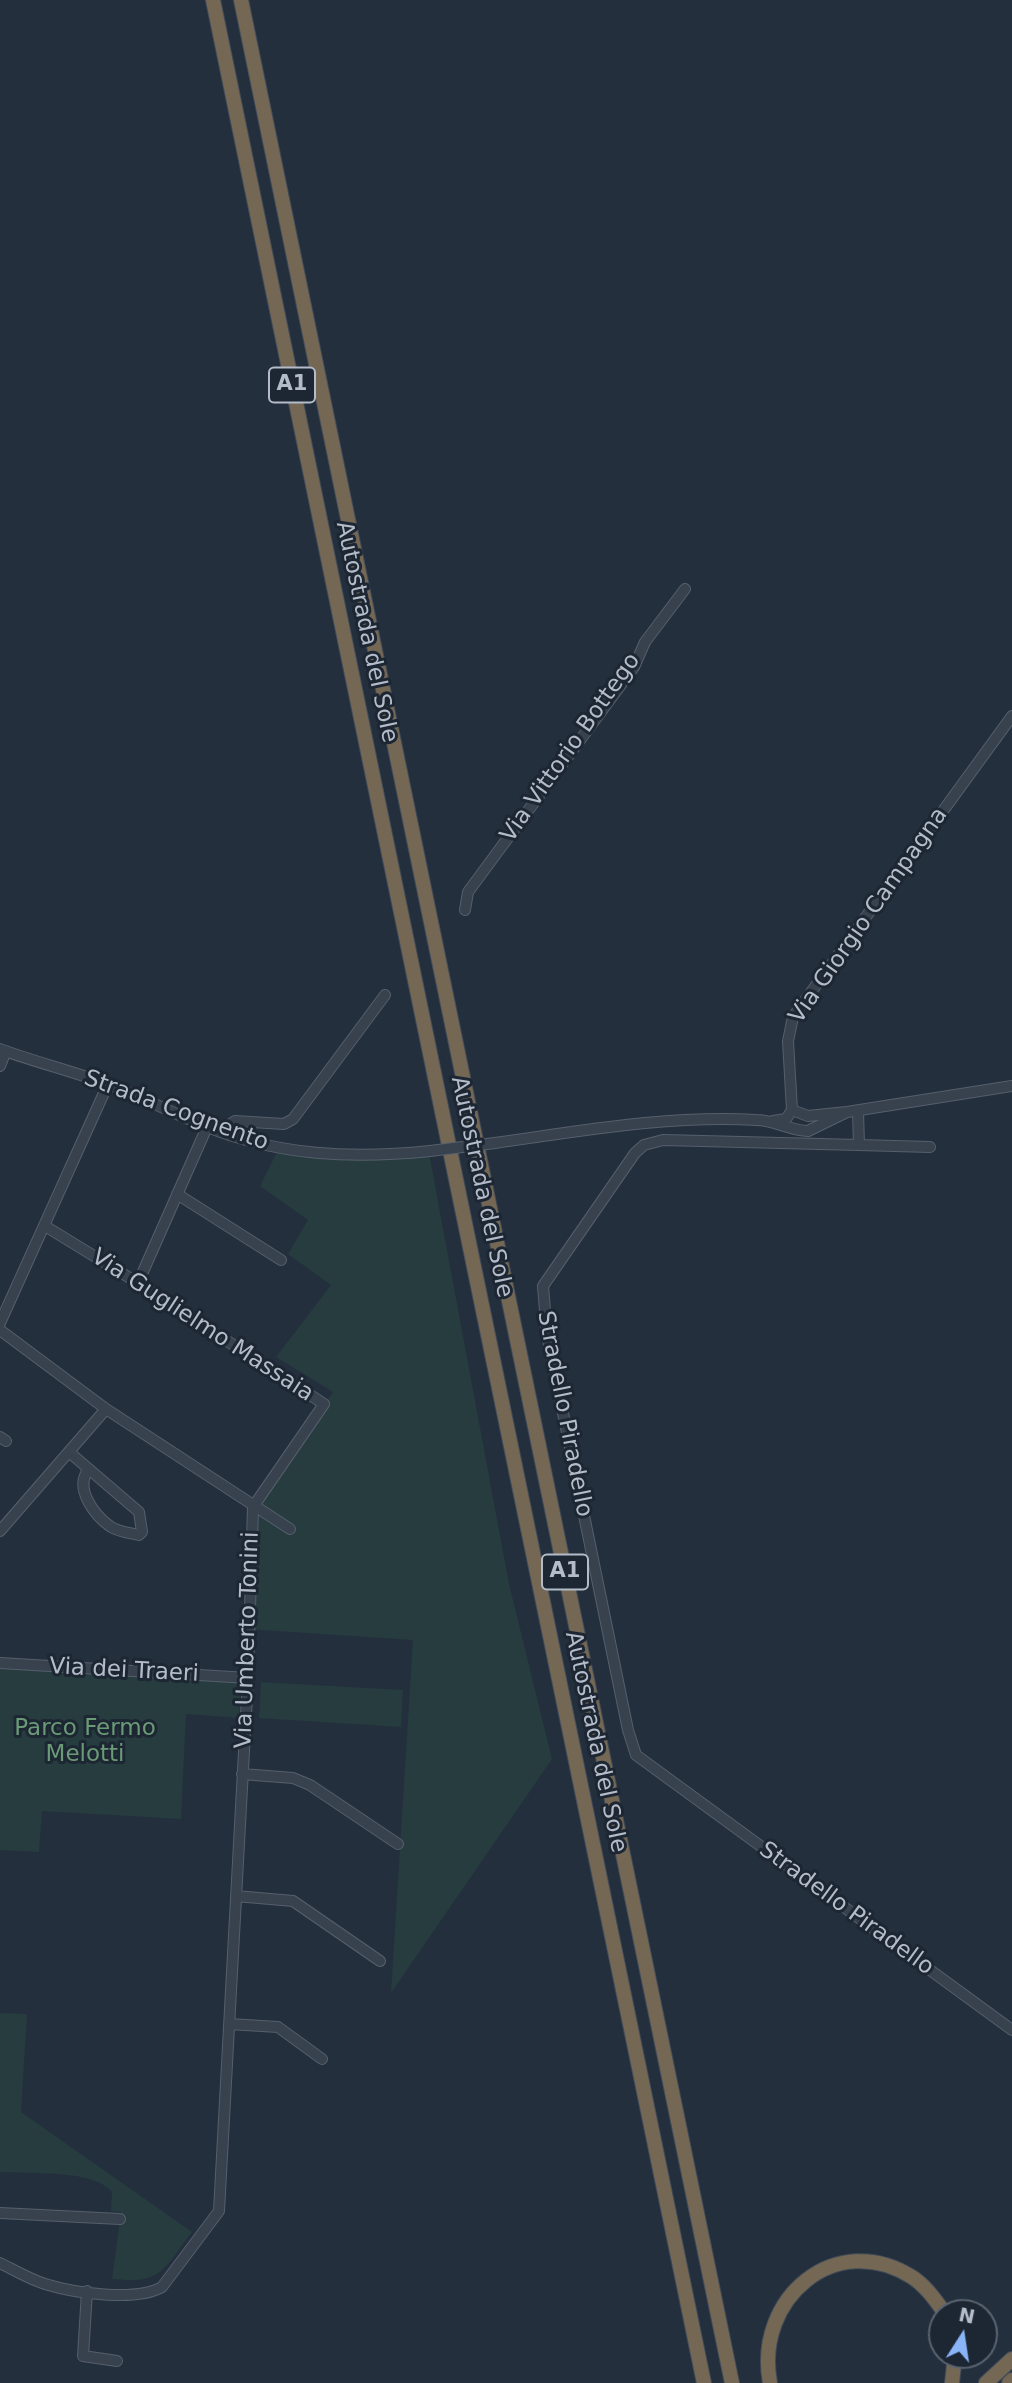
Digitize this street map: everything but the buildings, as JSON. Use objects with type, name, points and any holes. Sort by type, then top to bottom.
[{"type":"highway","name":"Autostrada del Sole","points":[[213,0],[704,2383]]},
{"type":"highway","name":"Autostrada del Sole","points":[[241,0],[732,2383]]},
{"type":"highway","points":[[770,2383],[767,2367],[774,2319],[787,2297],[821,2272],[841,2265],[867,2262],[912,2277],[935,2299]]},
{"type":"highway","points":[[986,2383],[1012,2359]]},
{"type":"street","name":"Via Vittorio Bottego","points":[[465,910],[468,892],[634,667],[645,642],[685,589]]},
{"type":"street","name":"Via Giorgio Campagna","points":[[791,1113],[788,1041],[793,1017],[1012,716]]},
{"type":"street","points":[[228,1134],[229,1125],[235,1121],[285,1125],[293,1119],[385,995]]},
{"type":"street","name":"Strada Cognento","points":[[3,1050],[108,1084],[205,1132],[228,1134],[261,1145],[329,1155],[376,1157],[618,1126],[773,1121],[808,1131],[852,1112]]},
{"type":"street","points":[[0,1066],[3,1050]]},
{"type":"street","points":[[0,1323],[108,1084]]},
{"type":"street","name":"Strada Cognento","points":[[773,1121],[791,1113],[808,1116],[852,1112],[1002,1090],[1012,1086]]},
{"type":"street","points":[[852,1112],[859,1145],[930,1147]]},
{"type":"street","points":[[138,1283],[205,1132]]},
{"type":"street","name":"Stradello Piradello","points":[[859,1145],[663,1140],[644,1145],[635,1153],[542,1286],[547,1335],[628,1730],[636,1755],[1012,2030]]},
{"type":"street","points":[[177,1194],[281,1260]]},
{"type":"street","name":"Via Guglielmo Massaia","points":[[45,1226],[324,1404],[253,1507]]},
{"type":"street","points":[[0,1330],[106,1409],[253,1507],[290,1528]]},
{"type":"street","points":[[0,1531],[106,1409]]},
{"type":"street","points":[[69,1452],[89,1469],[139,1512],[142,1532],[139,1535],[111,1527],[89,1503],[83,1493],[85,1474],[89,1469]]},
{"type":"street","name":"Via Umberto Tonini","points":[[87,2291],[140,2296],[162,2287],[219,2211],[248,1678],[253,1507]]},
{"type":"street","name":"Via dei Traeri","points":[[0,1663],[248,1678]]},
{"type":"street","name":"Via Umberto Tonini","points":[[242,1774],[293,1779],[310,1785],[398,1844]]},
{"type":"street","points":[[236,1896],[293,1901],[380,1961]]},
{"type":"street","points":[[229,2024],[278,2027],[322,2059]]},
{"type":"street","points":[[0,2213],[120,2219]]},
{"type":"street","points":[[0,2263],[45,2284],[87,2291],[83,2356],[117,2361]]},
{"type":"green space","points":[[277,1152],[353,1160],[429,1153],[509,1584],[552,1759],[391,1993],[413,1640],[247,1629],[253,1506],[333,1392],[276,1357],[331,1285],[288,1254],[308,1220],[260,1186]]},
{"type":"green space","name":"Parco Fermo Melotti","points":[[0,1665],[241,1680],[239,1718],[186,1714],[181,1819],[42,1811],[39,1852],[0,1850]]},
{"type":"green space","points":[[261,1682],[403,1690],[401,1727],[259,1718]]},
{"type":"green space","points":[[0,2013],[27,2014],[21,2112],[192,2232],[161,2271],[142,2279],[112,2279],[121,2212],[111,2211],[112,2192],[103,2185],[76,2176],[0,2172]]}]
